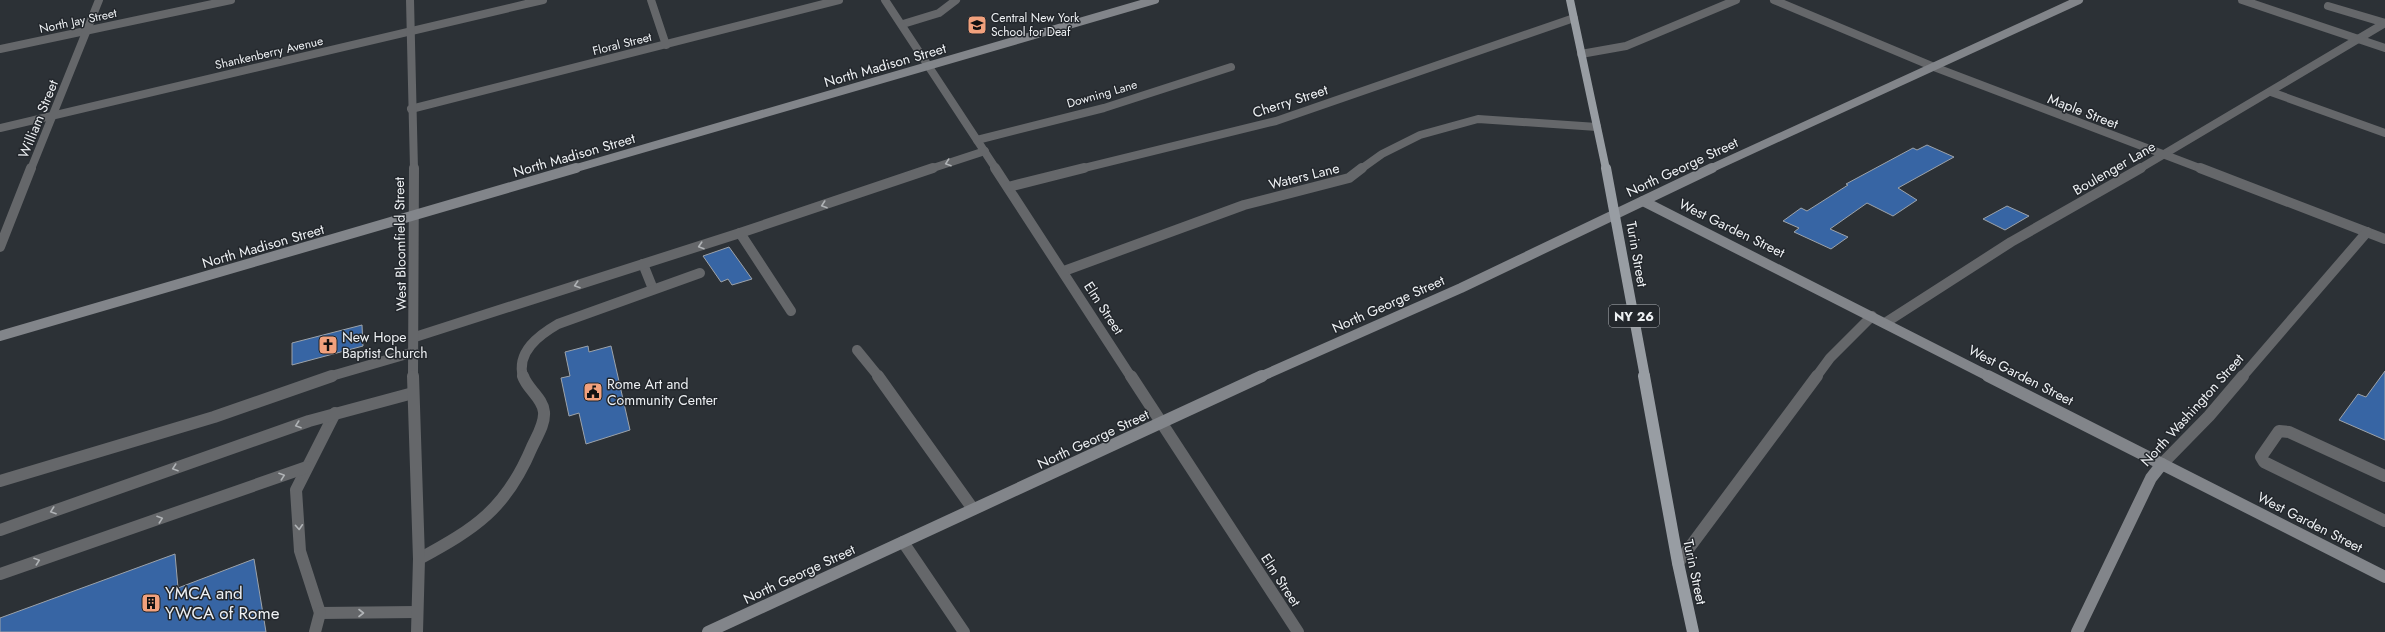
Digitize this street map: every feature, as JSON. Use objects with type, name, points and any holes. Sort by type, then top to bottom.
[{"type":"main road","name":"Turin Street","points":[[1570,0],[1615,213],[1678,563],[1694,632]]},
{"type":"street","name":"William Street","points":[[0,247],[14,208],[54,116],[99,0]]},
{"type":"street","name":"North Jay Street","points":[[0,49],[231,0]]},
{"type":"street","name":"West Bloomfield Street","points":[[410,0],[409,32],[415,214],[414,393],[419,560],[416,612],[417,632]]},
{"type":"street","name":"Shankenberry Avenue","points":[[0,128],[543,0]]},
{"type":"street","points":[[651,0],[666,45]]},
{"type":"street","name":"Floral Street","points":[[411,109],[839,0]]},
{"type":"street","name":"Elm Street","points":[[885,0],[1064,271],[1298,632]]},
{"type":"street","points":[[902,24],[930,17],[947,9],[956,0]]},
{"type":"street","name":"North Madison Street","points":[[0,336],[415,214],[1155,0]]},
{"type":"street","points":[[1581,54],[1626,46],[1736,0]]},
{"type":"street","name":"Maple Street","points":[[1774,0],[1934,67],[2163,156],[2385,239]]},
{"type":"street","name":"North George Street","points":[[708,632],[1298,359],[1461,288],[1615,213],[2079,0]]},
{"type":"street","points":[[2242,0],[2385,48]]},
{"type":"street","points":[[2328,6],[2385,23]]},
{"type":"street","name":"Cherry Street","points":[[1008,187],[1276,121],[1574,18]]},
{"type":"street","name":"Boulenger Lane","points":[[1885,322],[2011,242],[2163,156],[2385,23]]},
{"type":"street","name":"Downing Lane","points":[[977,140],[1104,108],[1231,67]]},
{"type":"street","points":[[2271,92],[2385,133]]},
{"type":"street","name":"Waters Lane","points":[[1064,271],[1244,205],[1349,178],[1382,154],[1420,135],[1478,119],[1597,127]]},
{"type":"street","points":[[415,337],[740,233],[985,151]]},
{"type":"street","name":"West Garden Street","points":[[1643,201],[1885,322],[2385,577]]},
{"type":"street","name":"North Washington Street","points":[[2077,632],[2151,478],[2162,464],[2209,416],[2367,232]]},
{"type":"street","points":[[740,233],[791,310]]},
{"type":"street","points":[[643,264],[653,289]]},
{"type":"street","points":[[419,560],[471,531],[490,515],[509,494],[521,473],[540,429],[544,413],[541,403],[525,382],[521,368],[524,355],[533,341],[548,329],[567,319],[700,273]]},
{"type":"street","points":[[1678,563],[1830,358],[1872,316]]},
{"type":"street","points":[[857,350],[894,396],[973,510]]},
{"type":"street","points":[[0,481],[214,417],[260,402],[301,385],[414,352]]},
{"type":"street","points":[[0,530],[335,413],[414,393]]},
{"type":"street","points":[[315,632],[320,613],[300,551],[296,490],[335,413]]},
{"type":"street","points":[[2385,476],[2290,432],[2279,431],[2261,456],[2264,462],[2385,521]]},
{"type":"street","points":[[0,574],[307,467]]},
{"type":"street","points":[[904,542],[964,632]]},
{"type":"street","points":[[320,613],[416,612]]},
{"type":"building","points":[[1927,145],[1954,157],[1898,188],[1917,200],[1893,216],[1867,203],[1830,229],[1848,237],[1831,249],[1794,232],[1799,228],[1783,221],[1801,208],[1807,211],[1848,185],[1846,184],[1913,148],[1917,150]]},
{"type":"building","points":[[2007,206],[2029,216],[2005,230],[1983,219]]},
{"type":"building","points":[[729,247],[752,279],[732,285],[728,279],[721,282],[703,256]]},
{"type":"building","name":"New Hope Baptist Church","points":[[362,325],[363,346],[292,365],[292,343]]},
{"type":"building","points":[[588,346],[589,352],[611,346],[630,430],[586,444],[579,413],[569,416],[561,378],[570,376],[565,352]]},
{"type":"building","points":[[2385,371],[2385,440],[2339,420],[2358,394],[2366,397]]},
{"type":"building","name":"YMCA and YWCA of Rome","points":[[175,554],[178,588],[254,559],[266,632],[0,632],[0,618]]},
{"type":"place","name":"Central New York School for Deaf","points":[[977,25]]},
{"type":"place","name":"New Hope Baptist Church","points":[[328,345]]},
{"type":"place","name":"Rome Art and Community Center","points":[[593,392]]},
{"type":"place","name":"YMCA and YWCA of Rome","points":[[151,603]]}]
